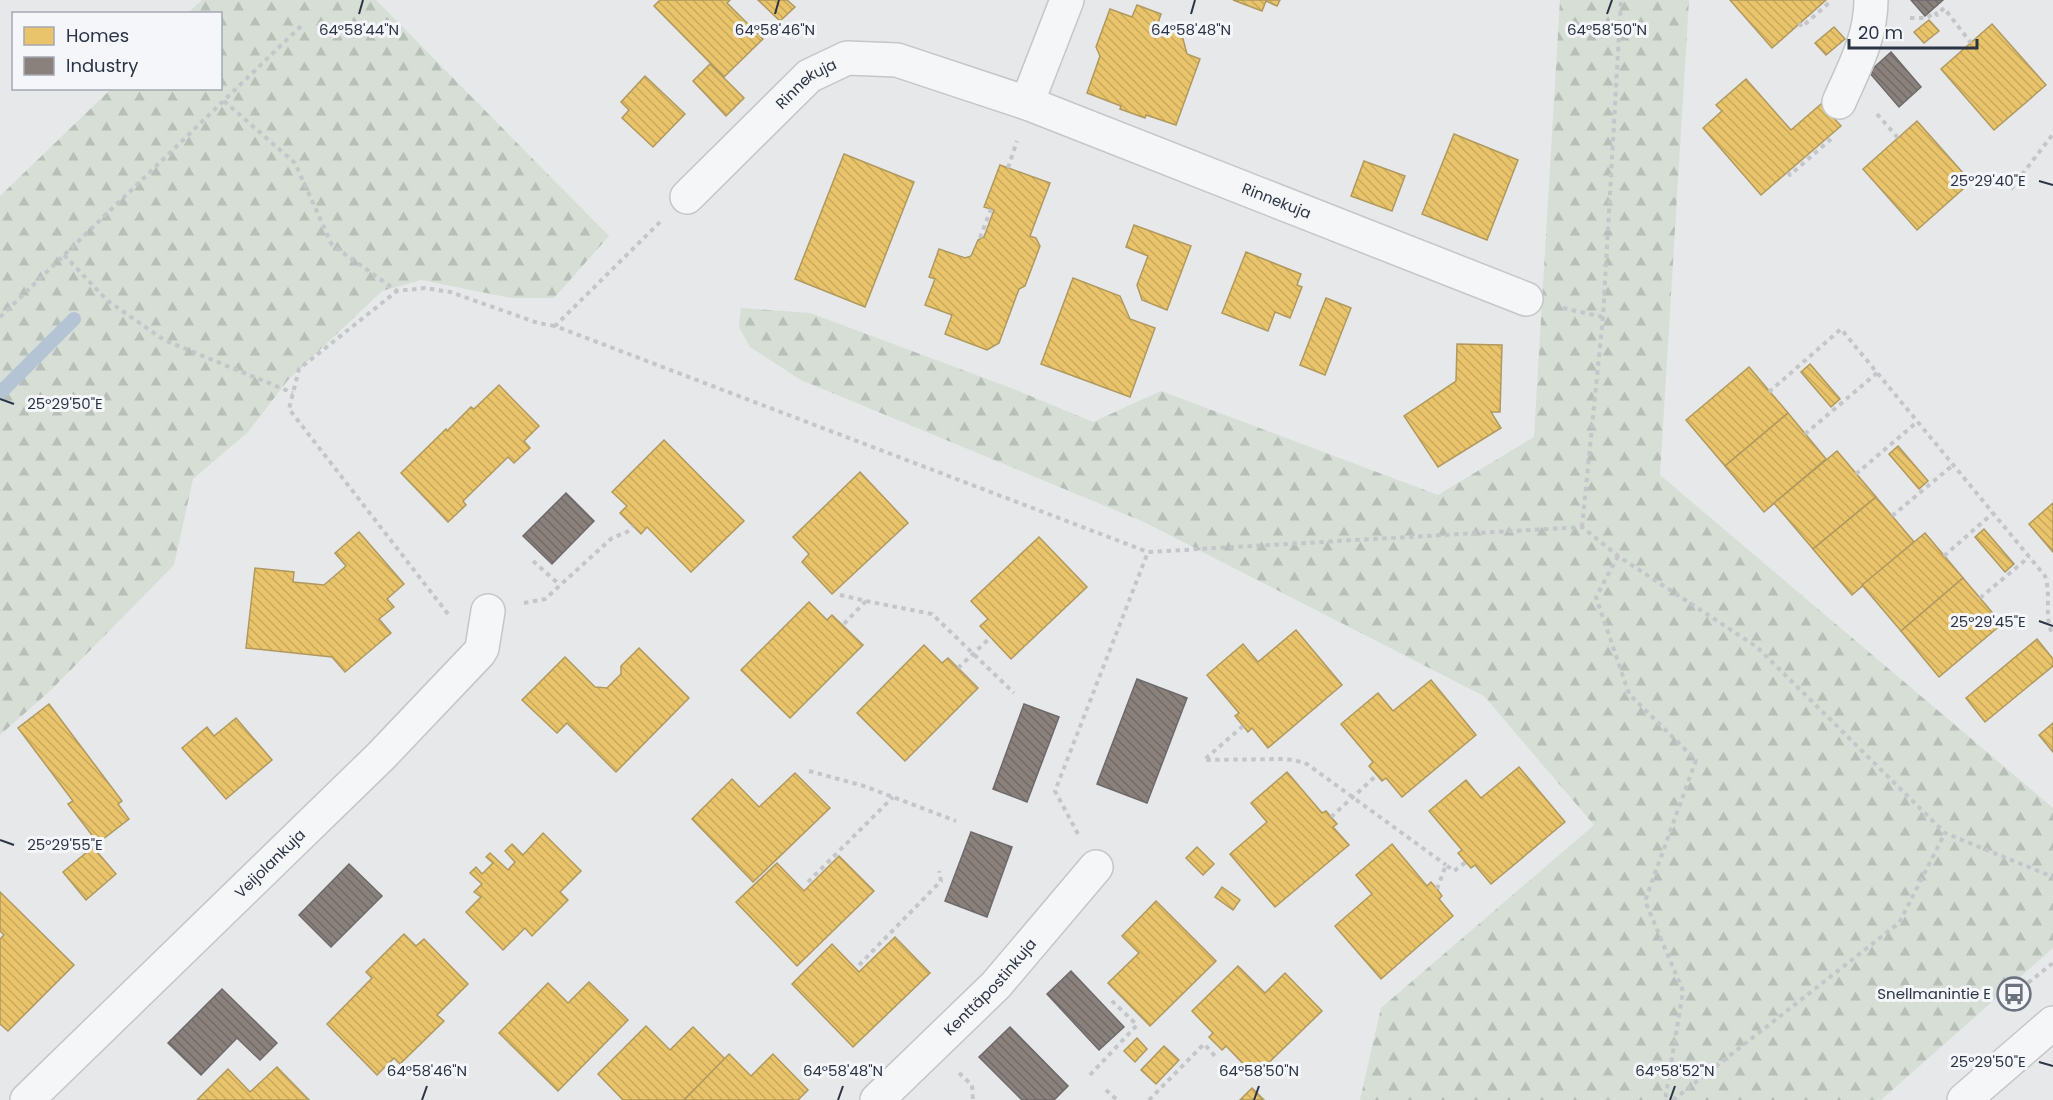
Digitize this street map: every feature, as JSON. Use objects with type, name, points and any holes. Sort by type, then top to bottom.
[{"type":"street","points":[[1027,103],[1067,0]]},
{"type":"street","points":[[1839,102],[1865,43],[1871,9]]},
{"type":"street","name":"Rinnekuja","points":[[687,197],[809,76],[847,58],[897,60],[1027,103],[1526,299]]},
{"type":"street","name":"Veijolankuja","points":[[27,1100],[381,756],[482,648],[488,611]]},
{"type":"street","name":"Kenttäpostinkuja","points":[[877,1100],[996,985],[1096,867]]},
{"type":"street","points":[[1964,1100],[2053,1023]]},
{"type":"path","points":[[1582,527],[1603,317],[1621,0]]},
{"type":"path","points":[[1799,24],[1802,27],[1833,0]]},
{"type":"path","points":[[1871,9],[1928,18],[1935,12],[1937,15],[1944,8],[1971,43]]},
{"type":"path","points":[[0,317],[302,25]]},
{"type":"path","points":[[224,101],[295,163],[332,245],[397,291]]},
{"type":"path","points":[[1788,172],[1790,175],[1843,129],[1839,102]]},
{"type":"path","points":[[2011,189],[2053,134]]},
{"type":"path","points":[[555,326],[687,197]]},
{"type":"path","points":[[980,238],[991,209]]},
{"type":"path","points":[[64,255],[108,301],[164,340],[293,393]]},
{"type":"path","points":[[479,652],[289,409],[299,369],[397,291],[425,288],[450,292],[538,323],[555,326],[1148,552],[1582,527],[1618,556],[1757,647],[1945,833],[2053,877]]},
{"type":"path","points":[[1769,392],[1841,328],[2045,576],[2050,589],[2048,625],[2053,635]]},
{"type":"path","points":[[1805,434],[1877,373]]},
{"type":"path","points":[[1856,474],[1917,422]]},
{"type":"path","points":[[1892,516],[1953,465]]},
{"type":"path","points":[[1944,556],[1993,513]]},
{"type":"path","points":[[488,611],[545,599],[612,538],[627,532],[633,526]]},
{"type":"path","points":[[1096,867],[1055,791],[1148,552]]},
{"type":"path","points":[[1618,556],[1596,597],[1629,694],[1696,760],[1645,901],[1683,991],[1665,1100]]},
{"type":"path","points":[[1980,598],[2029,557]]},
{"type":"path","points":[[533,561],[560,585]]},
{"type":"path","points":[[840,595],[932,614],[1014,693]]},
{"type":"path","points":[[843,625],[866,601]]},
{"type":"path","points":[[958,668],[991,637]]},
{"type":"path","points":[[1243,726],[1204,760],[1294,760],[1307,764],[1454,870],[1466,862]]},
{"type":"path","points":[[808,771],[864,786],[956,821]]},
{"type":"path","points":[[1331,817],[1377,775]]},
{"type":"path","points":[[808,882],[893,797]]},
{"type":"path","points":[[1673,1100],[1899,923],[1945,833]]},
{"type":"path","points":[[1437,889],[1446,865]]},
{"type":"path","points":[[859,965],[941,881],[939,871]]},
{"type":"path","points":[[2014,994],[2053,963]]},
{"type":"path","points":[[1090,1075],[1137,1024],[1111,1000]]},
{"type":"path","points":[[1149,1100],[1204,1044],[1215,1056]]},
{"type":"path","points":[[966,1079],[972,1085],[973,1100]]},
{"type":"path","points":[[1106,1090],[1116,1100]]},
{"type":"green space","points":[[202,0],[376,0],[609,236],[554,298],[511,298],[421,280],[382,291],[288,380],[248,432],[193,479],[174,565],[51,690],[0,735],[0,196],[110,90],[222,90],[222,12],[189,12]]},
{"type":"green space","points":[[1560,0],[1689,0],[1660,475],[2053,808],[2053,948],[1881,1100],[1360,1100],[1381,1008],[1594,825],[1484,696],[1144,522],[801,380],[750,347],[739,327],[741,308],[810,313],[1011,388],[1093,422],[1161,391],[1438,495],[1534,437]]},
{"type":"building: Homes","points":[[660,0],[730,0],[727,3],[763,39],[724,77],[654,6]]},
{"type":"building: Homes","points":[[758,0],[787,0],[795,7],[780,21]]},
{"type":"building: Homes","points":[[1233,0],[1280,0],[1277,6],[1266,1],[1262,11]]},
{"type":"building: Homes","points":[[1730,0],[1826,0],[1772,48]]},
{"type":"building: Homes","points":[[1137,5],[1161,14],[1157,26],[1182,35],[1187,54],[1200,59],[1176,125],[1146,115],[1145,118],[1087,93],[1100,56],[1096,47],[1110,9],[1132,17]]},
{"type":"building: Homes","points":[[1929,20],[1939,31],[1924,43],[1914,32]]},
{"type":"building: Homes","points":[[1992,24],[2046,85],[1994,130],[1941,69]]},
{"type":"building: Homes","points":[[1834,27],[1845,39],[1826,55],[1815,43]]},
{"type":"building: Homes","points":[[710,64],[744,98],[726,116],[693,81]]},
{"type":"building: Homes","points":[[645,76],[685,114],[653,147],[622,118],[629,110],[621,102]]},
{"type":"building: Homes","points":[[1746,79],[1791,130],[1821,104],[1841,126],[1761,195],[1703,128],[1722,111],[1716,105]]},
{"type":"building: Homes","points":[[1917,121],[1971,182],[1917,230],[1863,169]]},
{"type":"building: Homes","points":[[1454,134],[1518,160],[1487,240],[1422,214]]},
{"type":"building: Homes","points":[[844,154],[914,182],[865,307],[795,279]]},
{"type":"building: Homes","points":[[1364,161],[1405,176],[1392,211],[1351,196]]},
{"type":"building: Homes","points":[[1000,165],[1050,183],[1030,236],[1036,238],[1040,246],[1025,286],[1019,289],[999,343],[987,350],[945,334],[952,315],[925,305],[935,279],[929,277],[939,249],[965,258],[971,256],[978,240],[984,237],[994,210],[984,207]]},
{"type":"building: Homes","points":[[1134,225],[1191,246],[1167,310],[1142,300],[1137,285],[1148,256],[1126,247]]},
{"type":"building: Homes","points":[[1246,252],[1301,274],[1297,285],[1302,287],[1290,318],[1275,312],[1268,331],[1222,313]]},
{"type":"building: Homes","points":[[1073,278],[1120,296],[1130,319],[1155,328],[1130,397],[1041,364]]},
{"type":"building: Homes","points":[[1326,298],[1351,308],[1325,375],[1300,365]]},
{"type":"building: Homes","points":[[1457,344],[1502,345],[1500,412],[1491,412],[1501,428],[1438,467],[1404,416],[1456,381]]},
{"type":"building: Homes","points":[[1810,364],[1840,399],[1831,407],[1801,372]]},
{"type":"building: Homes","points":[[1749,367],[1788,413],[1725,466],[1686,420]]},
{"type":"building: Homes","points":[[499,385],[539,426],[524,441],[530,448],[514,463],[508,457],[463,501],[466,505],[448,522],[401,473],[446,429],[447,431],[471,407],[474,409]]},
{"type":"building: Homes","points":[[1788,413],[1826,459],[1764,512],[1725,466]]},
{"type":"building: Homes","points":[[664,440],[744,521],[691,572],[647,527],[641,534],[620,513],[627,506],[612,492]]},
{"type":"building: Homes","points":[[1898,446],[1928,481],[1919,489],[1889,454]]},
{"type":"building: Homes","points":[[1837,451],[1876,497],[1813,549],[1774,503]]},
{"type":"building: Homes","points":[[860,472],[908,523],[832,594],[802,562],[809,554],[793,537]]},
{"type":"building: Homes","points":[[1876,497],[1914,542],[1852,595],[1813,549]]},
{"type":"building: Homes","points":[[2053,503],[2053,552],[2029,524]]},
{"type":"building: Homes","points":[[1984,529],[2014,564],[2005,572],[1975,537]]},
{"type":"building: Homes","points":[[359,532],[404,584],[387,599],[394,607],[379,619],[391,633],[345,672],[332,657],[246,648],[255,568],[294,572],[293,582],[324,585],[346,566],[335,553]]},
{"type":"building: Homes","points":[[1925,533],[1963,578],[1901,631],[1862,585]]},
{"type":"building: Homes","points":[[1039,537],[1087,587],[1011,659],[980,626],[988,619],[971,601]]},
{"type":"building: Homes","points":[[1963,578],[2002,624],[1939,677],[1901,631]]},
{"type":"building: Homes","points":[[809,602],[827,620],[832,615],[863,645],[790,718],[741,670]]},
{"type":"building: Homes","points":[[1296,630],[1342,685],[1268,748],[1252,728],[1248,732],[1235,716],[1239,713],[1207,675],[1243,644],[1258,662]]},
{"type":"building: Homes","points":[[2037,639],[2053,659],[2053,666],[1985,722],[1966,698]]},
{"type":"building: Homes","points":[[924,645],[942,663],[948,658],[978,688],[905,761],[857,713]]},
{"type":"building: Homes","points":[[639,648],[689,698],[616,772],[567,723],[557,733],[522,700],[565,657],[595,687],[607,688],[621,674],[621,666]]},
{"type":"building: Homes","points":[[1431,680],[1476,735],[1402,797],[1386,778],[1382,781],[1369,766],[1373,762],[1341,724],[1378,693],[1393,711]]},
{"type":"building: Homes","points":[[49,704],[122,801],[118,804],[129,819],[98,843],[68,804],[73,801],[18,728]]},
{"type":"building: Homes","points":[[236,718],[272,760],[226,799],[182,748],[207,727],[214,736]]},
{"type":"building: Homes","points":[[2053,723],[2053,752],[2039,735]]},
{"type":"building: Homes","points":[[1519,767],[1565,822],[1491,884],[1475,865],[1471,868],[1458,853],[1462,850],[1429,811],[1466,780],[1481,798]]},
{"type":"building: Homes","points":[[1287,772],[1322,813],[1326,811],[1337,824],[1333,827],[1349,845],[1275,907],[1230,854],[1267,822],[1251,803]]},
{"type":"building: Homes","points":[[795,773],[830,808],[753,882],[692,819],[732,779],[759,807]]},
{"type":"building: Homes","points":[[543,833],[581,871],[560,892],[568,900],[532,936],[525,928],[503,950],[466,912],[481,897],[474,892],[482,884],[470,873],[476,867],[482,874],[493,863],[486,857],[490,853],[508,870],[515,862],[505,851],[512,844],[523,855]]},
{"type":"building: Homes","points":[[1392,844],[1427,886],[1431,882],[1437,889],[1442,896],[1439,899],[1453,916],[1381,979],[1335,926],[1372,894],[1356,875]]},
{"type":"building: Homes","points":[[93,847],[116,874],[86,900],[63,872]]},
{"type":"building: Homes","points":[[1197,847],[1214,864],[1203,875],[1186,858]]},
{"type":"building: Homes","points":[[839,856],[874,891],[797,966],[736,902],[777,863],[804,891]]},
{"type":"building: Homes","points":[[1222,887],[1240,900],[1233,910],[1215,897]]},
{"type":"building: Homes","points":[[0,892],[74,965],[8,1031],[0,1024],[0,939],[4,935],[0,931]]},
{"type":"building: Homes","points":[[1156,901],[1216,961],[1150,1026],[1108,983],[1139,953],[1122,936]]},
{"type":"building: Homes","points":[[404,934],[416,946],[424,939],[468,984],[437,1015],[444,1021],[400,1064],[394,1058],[377,1075],[327,1024],[372,978],[366,972]]},
{"type":"building: Homes","points":[[895,937],[930,973],[853,1047],[792,984],[832,944],[859,972]]},
{"type":"building: Homes","points":[[1238,966],[1265,993],[1285,973],[1322,1011],[1255,1076],[1226,1046],[1222,1050],[1209,1037],[1213,1033],[1192,1011]]},
{"type":"building: Homes","points":[[589,982],[628,1020],[558,1091],[499,1033],[548,983],[568,1003]]},
{"type":"building: Homes","points":[[646,1026],[670,1050],[693,1027],[725,1059],[684,1100],[623,1100],[598,1074]]},
{"type":"building: Homes","points":[[1137,1038],[1147,1049],[1135,1062],[1124,1051]]},
{"type":"building: Homes","points":[[1164,1046],[1179,1060],[1156,1084],[1141,1070]]},
{"type":"building: Homes","points":[[729,1054],[751,1076],[773,1054],[808,1090],[798,1100],[684,1100]]},
{"type":"building: Homes","points":[[277,1067],[309,1100],[197,1100],[228,1069],[250,1092]]},
{"type":"building: Homes","points":[[1252,1088],[1264,1100],[1240,1100]]},
{"type":"building: Industry","points":[[1911,0],[1943,0],[1925,16]]},
{"type":"building: Industry","points":[[1891,52],[1921,87],[1899,107],[1869,72]]},
{"type":"building: Industry","points":[[566,493],[594,521],[552,564],[523,536]]},
{"type":"building: Industry","points":[[1137,679],[1187,698],[1147,803],[1097,784]]},
{"type":"building: Industry","points":[[1024,704],[1059,717],[1027,802],[993,789]]},
{"type":"building: Industry","points":[[971,832],[1012,847],[987,917],[945,901]]},
{"type":"building: Industry","points":[[349,864],[382,896],[331,947],[299,915]]},
{"type":"building: Industry","points":[[1071,971],[1124,1027],[1099,1050],[1047,994]]},
{"type":"building: Industry","points":[[222,989],[277,1043],[260,1060],[237,1038],[201,1075],[168,1043]]},
{"type":"building: Industry","points":[[1010,1027],[1068,1086],[1054,1100],[1022,1100],[979,1057]]},
{"type":"waterway","points":[[0,393],[74,319]]},
{"type":"place","name":"Snellmanintie E","points":[[2014,994]]}]
